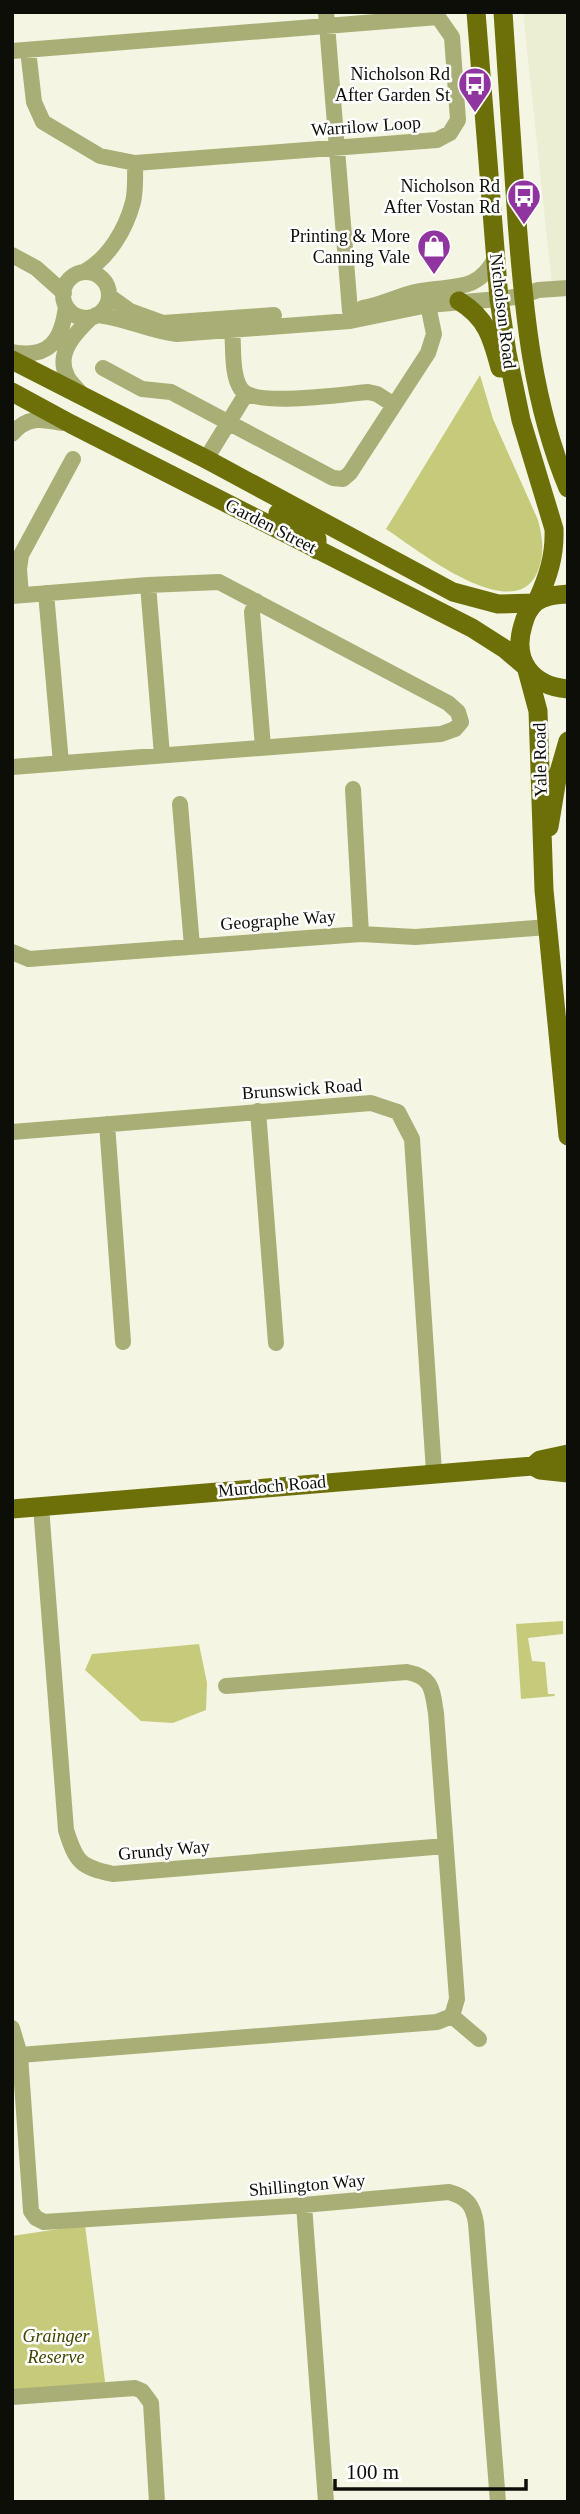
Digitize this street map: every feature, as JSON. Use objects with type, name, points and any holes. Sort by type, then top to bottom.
[{"type":"main road","name":"Nicholson Road","points":[[476,12],[499,299],[506,353],[529,447],[554,529],[551,568],[536,602]]},
{"type":"main road","name":"Nicholson Road","points":[[503,12],[522,296],[534,376],[548,436],[568,488]]},
{"type":"main road","points":[[458,301],[478,313],[481,319],[496,356],[514,426],[529,447]]},
{"type":"main road","name":"Garden Street","points":[[12,360],[206,459],[453,592],[498,604],[536,602],[553,595],[568,594]]},
{"type":"main road","name":"Garden Street","points":[[12,392],[71,425],[487,636],[538,681],[552,687],[568,688]]},
{"type":"main road","points":[[548,436],[568,468]]},
{"type":"main road","points":[[230,473],[257,501],[311,531],[317,539],[317,550]]},
{"type":"main road","name":"Yale Road","points":[[536,602],[525,617],[520,633],[520,649],[538,710],[543,852],[568,1136]]},
{"type":"main road","name":"Yale Road","points":[[543,852],[568,741]]},
{"type":"main road","name":"Murdoch Road","points":[[12,1509],[533,1465],[540,1460],[568,1454]]},
{"type":"main road","name":"Murdoch Road","points":[[533,1465],[540,1470],[568,1472]]},
{"type":"street","name":"Warrilow Loop","points":[[438,17],[452,37],[458,120],[450,133],[438,140],[135,163],[100,156],[43,122],[34,102],[20,50],[327,19],[438,17]]},
{"type":"street","points":[[327,19],[350,311]]},
{"type":"street","points":[[12,352],[30,355],[49,348],[61,329],[66,285],[95,265],[113,246],[124,226],[134,200],[135,163]]},
{"type":"street","points":[[85,399],[67,376],[64,359],[74,335],[102,311],[108,291],[113,246]]},
{"type":"street","points":[[12,256],[36,268],[97,275],[108,291],[130,312],[163,323],[350,311],[372,307],[414,292],[469,285],[485,275],[496,257]]},
{"type":"street","points":[[36,268],[77,316],[119,318],[162,333],[177,334],[350,321],[428,305],[499,299],[522,296],[538,290],[568,288]]},
{"type":"street","points":[[103,368],[142,390],[171,392],[333,478],[343,479],[350,473],[428,353],[434,334],[428,305]]},
{"type":"street","points":[[232,330],[237,380],[246,394],[252,397],[273,400],[368,392],[377,394],[394,405]]},
{"type":"street","points":[[206,459],[246,394]]},
{"type":"street","points":[[12,434],[35,418],[71,425]]},
{"type":"street","points":[[12,767],[442,734],[455,729],[461,722],[458,712],[448,703],[219,582],[17,595],[21,555],[73,459]]},
{"type":"street","points":[[148,585],[162,755]]},
{"type":"street","points":[[46,593],[61,763]]},
{"type":"street","points":[[257,600],[252,612],[262,747]]},
{"type":"street","points":[[353,789],[361,934]]},
{"type":"street","points":[[180,804],[192,946]]},
{"type":"street","name":"Geographe Way","points":[[12,951],[29,959],[361,934],[415,937],[549,927]]},
{"type":"street","name":"Brunswick Road","points":[[12,1132],[371,1103],[398,1112],[412,1139],[434,1472]]},
{"type":"street","points":[[258,1111],[276,1343]]},
{"type":"street","points":[[107,1124],[123,1342]]},
{"type":"street","name":"Grundy Way","points":[[41,1507],[66,1830],[73,1854],[89,1869],[113,1874],[445,1846]]},
{"type":"street","points":[[226,1686],[407,1672],[424,1678],[432,1690],[445,1846],[457,1998],[452,2016]]},
{"type":"street","points":[[452,2016],[479,2039]]},
{"type":"street","points":[[20,2054],[437,2022],[452,2016]]},
{"type":"street","name":"Shillington Way","points":[[12,2028],[20,2054],[31,2211],[36,2218],[44,2222],[304,2205],[449,2192],[468,2200],[476,2223],[498,2502]]},
{"type":"street","points":[[304,2205],[326,2502]]},
{"type":"street","points":[[12,2397],[106,2389],[142,2390],[151,2403],[157,2502]]},
{"type":"shaded area","points":[[523,12],[568,12],[568,284],[552,285]]},
{"type":"green space","points":[[480,375],[493,419],[538,520],[542,540],[537,573],[525,587],[507,592],[486,588],[463,578],[440,566],[386,529]]},
{"type":"green space","points":[[563,1621],[563,1634],[528,1638],[532,1661],[545,1662],[548,1694],[555,1696],[521,1699],[516,1624]]},
{"type":"green space","points":[[199,1644],[207,1683],[206,1710],[173,1723],[141,1721],[85,1670],[92,1654]]},
{"type":"green space","name":"Grainger Reserve","points":[[85,2225],[106,2389],[12,2397],[12,2236]]},
{"type":"place","name":"Nicholson Rd After Garden St","points":[[475,114]]},
{"type":"place","name":"Nicholson Rd After Vostan Rd","points":[[524,226]]},
{"type":"place","name":"Printing & More Canning Vale","points":[[434,276]]}]
